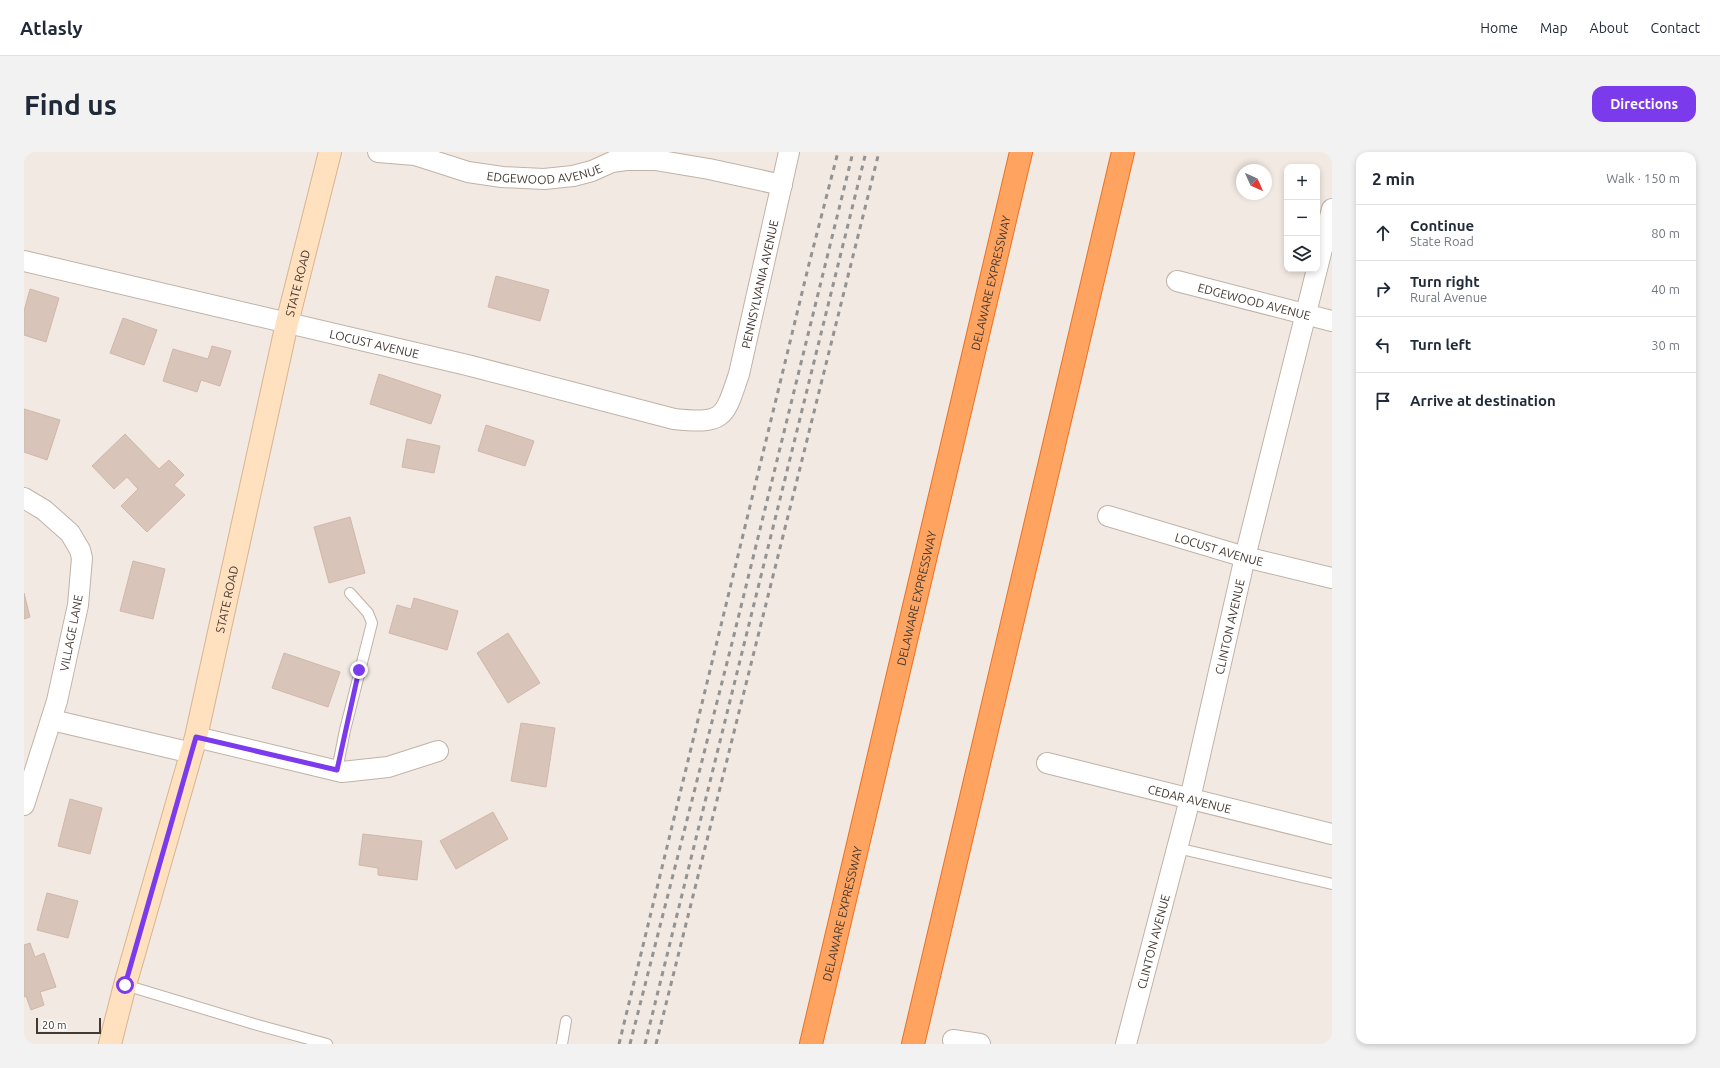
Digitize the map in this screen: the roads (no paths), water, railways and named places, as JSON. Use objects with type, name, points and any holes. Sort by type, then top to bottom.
[{"type":"highway","name":"DELAWARE EXPRESSWAY","points":[[811,1044],[1021,152]]},
{"type":"highway","points":[[913,1044],[1123,152]]},
{"type":"main road","name":"STATE ROAD","points":[[110,1044],[125,985],[194,745],[287,323],[330,152]]},
{"type":"street","name":"EDGEWOOD AVENUE","points":[[378,152],[415,155],[468,172],[502,177],[544,179],[573,176],[592,171],[612,162],[626,160],[648,160],[709,169],[782,185]]},
{"type":"street","name":"PENNSYLVANIA AVENUE","points":[[723,413],[730,402],[739,374],[789,152]]},
{"type":"street","name":"CLINTON AVENUE","points":[[1126,1044],[1190,799],[1245,557],[1332,209]]},
{"type":"street","name":"LOCUST AVENUE","points":[[24,261],[467,365],[674,419],[696,422],[710,421],[723,413]]},
{"type":"street","name":"EDGEWOOD AVENUE","points":[[1177,281],[1332,321]]},
{"type":"street","name":"VILLAGE LANE","points":[[24,498],[44,510],[70,533],[80,550],[82,558],[78,605],[52,720],[24,805]]},
{"type":"street","name":"LOCUST AVENUE","points":[[1108,516],[1245,557],[1332,578]]},
{"type":"street","points":[[52,720],[342,772],[388,767],[438,751]]},
{"type":"street","name":"CEDAR AVENUE","points":[[1046,763],[1332,834]]},
{"type":"street","points":[[953,1040],[980,1044]]},
{"type":"lane","points":[[337,770],[345,730],[372,623],[368,613],[350,593]]},
{"type":"lane","points":[[1177,848],[1332,884]]},
{"type":"lane","points":[[125,985],[254,1024],[327,1044]]},
{"type":"lane","points":[[562,1044],[566,1021]]},
{"type":"railway","points":[[619,1044],[809,264],[838,152]]},
{"type":"railway","points":[[630,1044],[732,643],[853,152]]},
{"type":"railway","points":[[645,1044],[866,152]]},
{"type":"railway","points":[[656,1044],[879,152]]}]
